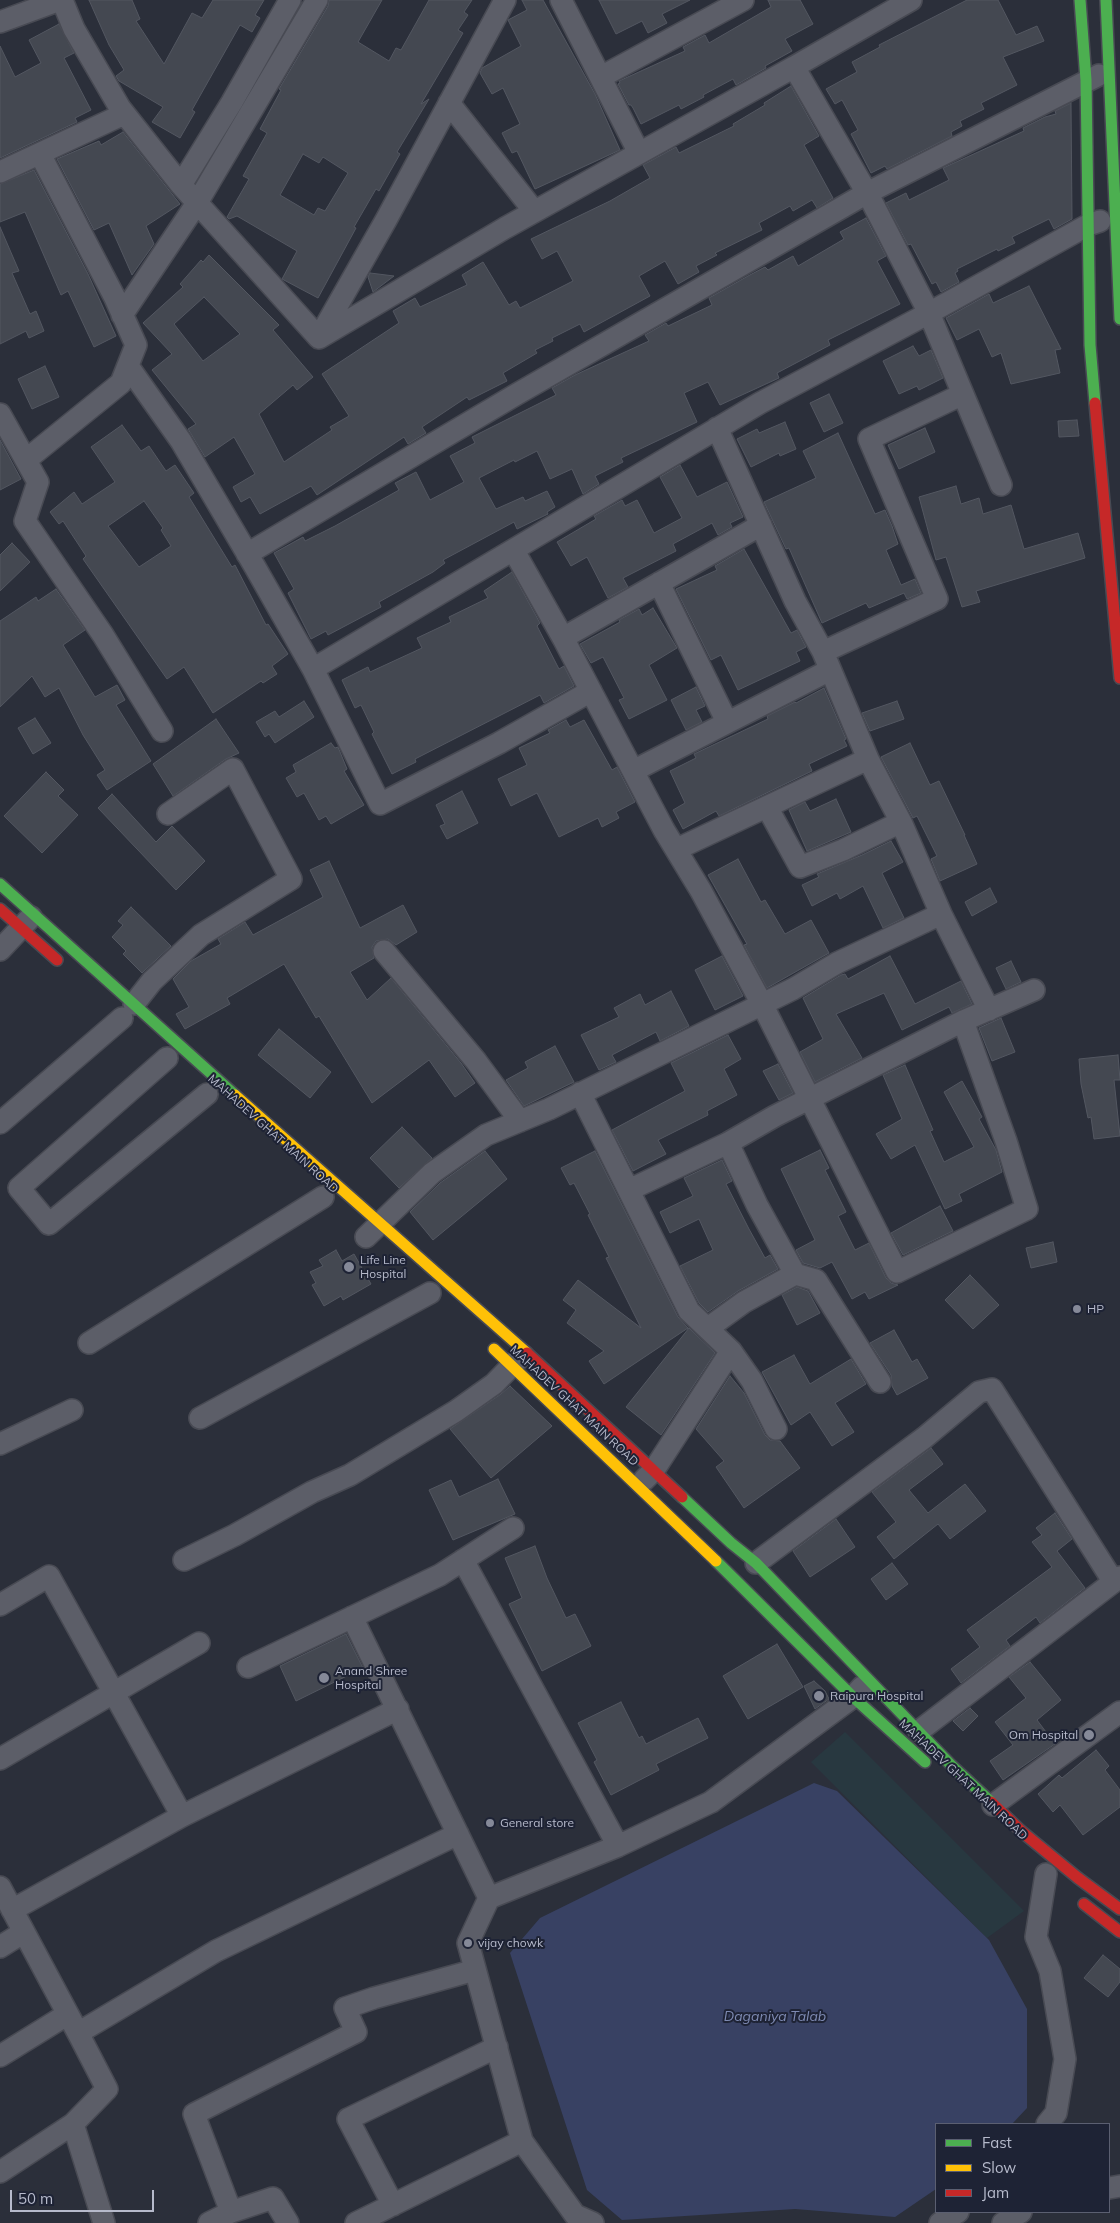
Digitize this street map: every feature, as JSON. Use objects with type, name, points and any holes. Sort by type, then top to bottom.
[{"type":"main road","points":[[1080,0],[1086,80],[1090,345],[1120,678]]},
{"type":"main road","points":[[1106,0],[1120,319]]},
{"type":"main road","points":[[0,884],[65,967]]},
{"type":"main road","points":[[0,910],[28,921],[125,1014],[370,1234],[654,1470],[731,1543],[756,1563],[868,1680],[993,1805],[1078,1878],[1120,1909]]},
{"type":"main road","name":"MAHADEV GHAT MAIN ROAD","points":[[482,1339],[518,1358],[639,1486],[853,1697],[932,1769]]},
{"type":"main road","points":[[1075,1897],[1120,1932]]},
{"type":"street","points":[[0,22],[61,0],[74,29],[124,114],[197,203],[319,338]]},
{"type":"street","points":[[182,185],[290,0]]},
{"type":"street","points":[[122,314],[197,203],[317,0]]},
{"type":"street","points":[[319,338],[386,220],[505,0]]},
{"type":"street","points":[[561,0],[639,153]]},
{"type":"street","points":[[601,77],[743,0]]},
{"type":"street","points":[[319,338],[534,211],[910,0]]},
{"type":"street","points":[[794,66],[867,193],[929,313],[1001,485]]},
{"type":"street","points":[[247,554],[569,364],[867,193],[1086,80],[1109,71]]},
{"type":"street","points":[[449,103],[534,211]]},
{"type":"street","points":[[0,172],[124,114]]},
{"type":"street","points":[[26,460],[121,383],[136,345],[40,154]]},
{"type":"street","points":[[313,669],[760,403],[929,313],[1088,225],[1114,215]]},
{"type":"street","points":[[128,366],[181,441],[247,554],[313,669],[380,804],[499,743],[591,691]]},
{"type":"street","points":[[633,771],[727,722],[826,661],[937,599],[869,439],[963,394]]},
{"type":"street","points":[[0,414],[38,482],[25,521],[103,635],[162,730]]},
{"type":"street","points":[[717,428],[795,601],[826,661],[868,759],[901,822],[941,914],[989,1010]]},
{"type":"street","points":[[563,638],[761,525]]},
{"type":"street","points":[[514,551],[563,638],[664,830],[677,849],[762,1004],[897,1272],[1028,1209],[963,1021]]},
{"type":"street","points":[[659,584],[727,722]]},
{"type":"street","points":[[677,849],[868,759]]},
{"type":"street","points":[[0,1122],[125,1014],[152,981],[201,935],[291,879],[234,769],[168,814]]},
{"type":"street","points":[[767,807],[800,867],[843,850],[901,822]]},
{"type":"street","points":[[370,1234],[432,1173],[486,1135],[580,1094],[762,1004],[837,963],[941,914]]},
{"type":"street","points":[[0,950],[28,921]]},
{"type":"street","points":[[384,951],[476,1061],[520,1121]]},
{"type":"street","points":[[629,1190],[728,1143],[963,1021],[1034,990]]},
{"type":"street","points":[[167,1058],[18,1188],[49,1224],[207,1094]]},
{"type":"street","points":[[580,1094],[689,1311],[731,1351],[752,1381],[776,1429]]},
{"type":"street","points":[[728,1143],[757,1205],[795,1274]]},
{"type":"street","points":[[89,1343],[322,1197]]},
{"type":"street","points":[[708,1328],[744,1302],[795,1274],[816,1280],[880,1382]]},
{"type":"street","points":[[200,1418],[430,1293]]},
{"type":"street","points":[[639,1486],[654,1470],[731,1351]]},
{"type":"street","points":[[184,1560],[235,1535],[304,1496],[358,1470],[474,1399],[494,1384],[518,1358]]},
{"type":"street","points":[[756,1563],[924,1438],[979,1392],[992,1389],[1116,1579],[1042,1638],[919,1731]]},
{"type":"street","points":[[0,1444],[72,1410]]},
{"type":"street","points":[[248,1667],[440,1575],[513,1528]]},
{"type":"street","points":[[463,1560],[618,1846]]},
{"type":"street","points":[[0,1605],[49,1576],[182,1816]]},
{"type":"street","points":[[352,1617],[489,1898]]},
{"type":"street","points":[[0,1759],[199,1643]]},
{"type":"street","points":[[591,2223],[575,2215],[522,2141],[468,1942],[489,1898],[618,1846],[711,1802],[853,1697],[868,1680]]},
{"type":"street","points":[[12,1910],[182,1816],[398,1709]]},
{"type":"street","points":[[993,1805],[1120,1712]]},
{"type":"street","points":[[78,2033],[216,1952],[458,1834]]},
{"type":"street","points":[[1046,1874],[1036,1937],[1050,1971],[1065,2059],[1056,2113],[1048,2123]]},
{"type":"street","points":[[0,1887],[106,2089],[73,2124],[0,2172]]},
{"type":"street","points":[[0,1947],[24,1932]]},
{"type":"street","points":[[231,2212],[194,2114],[356,2032],[345,2008],[374,1998],[476,1970]]},
{"type":"street","points":[[0,2056],[68,2014]]},
{"type":"street","points":[[393,2205],[348,2119],[497,2047]]},
{"type":"street","points":[[73,2124],[104,2223]]},
{"type":"street","points":[[356,2223],[522,2141]]},
{"type":"street","points":[[209,2223],[231,2212],[273,2198],[288,2223]]},
{"type":"street","points":[[940,2223],[956,2213]]},
{"type":"street","points":[[1003,2223],[1019,2213]]},
{"type":"shaded area","points":[[845,1732],[1024,1911],[987,1938],[811,1762]]},
{"type":"water","name":"Daganiya Talab","points":[[814,1783],[837,1791],[989,1940],[1027,2009],[1027,2108],[1013,2123],[935,2123],[935,2190],[895,2217],[795,2209],[622,2220],[587,2190],[510,1953],[540,1918]]},
{"type":"building","points":[[89,0],[132,0],[140,19],[136,21],[164,64],[192,13],[202,18],[213,0],[264,0],[255,15],[260,18],[252,32],[240,25],[192,110],[195,112],[180,138],[152,122],[163,107],[119,81],[116,76],[124,70],[109,45]]},
{"type":"building","points":[[329,0],[382,0],[358,42],[389,61],[396,48],[401,50],[429,0],[472,0],[464,12],[468,15],[458,30],[463,33],[421,104],[429,99],[397,152],[400,154],[379,191],[376,189],[354,227],[356,228],[318,298],[282,279],[297,251],[237,216],[229,219],[227,217],[249,179],[243,176],[267,133],[260,129],[281,90],[279,89],[328,6]],"holes":[[[303,154],[319,163],[323,157],[348,173],[325,211],[318,208],[314,215],[280,195]]]},
{"type":"building","points":[[522,0],[543,0],[595,94],[620,150],[535,189],[517,151],[512,153],[502,133],[520,124],[503,88],[492,94],[480,73],[482,68],[521,46],[508,20],[527,10]]},
{"type":"building","points":[[599,0],[690,0],[662,14],[667,23],[648,33],[642,21],[616,34]]},
{"type":"building","points":[[768,0],[800,0],[813,24],[785,39],[792,51],[736,85],[733,79],[681,109],[679,105],[641,124],[618,84],[620,83],[619,81],[685,51],[683,47],[705,35],[709,43],[771,7]]},
{"type":"building","points":[[967,0],[998,0],[1016,35],[1037,26],[1044,41],[1003,57],[1017,85],[981,103],[984,109],[960,121],[962,126],[951,132],[952,136],[887,169],[885,166],[871,173],[851,134],[858,130],[842,100],[835,104],[826,89],[857,72],[852,62],[880,47],[879,45]]},
{"type":"building","points":[[59,24],[74,53],[64,58],[91,110],[75,118],[77,122],[0,158],[0,46],[15,77],[41,63],[29,40]]},
{"type":"building","points":[[791,86],[819,136],[804,145],[833,198],[817,208],[812,200],[793,211],[790,206],[759,223],[762,230],[715,253],[717,255],[696,266],[699,272],[678,284],[665,261],[639,276],[650,296],[584,332],[580,324],[552,338],[553,341],[535,350],[537,353],[503,373],[507,381],[469,400],[467,397],[422,427],[426,433],[408,444],[404,437],[317,495],[311,486],[260,514],[250,497],[241,502],[233,487],[255,474],[234,437],[205,457],[188,429],[196,424],[152,370],[172,354],[143,323],[183,287],[180,284],[201,260],[203,262],[209,255],[279,325],[273,330],[313,377],[297,390],[293,385],[259,414],[284,462],[332,430],[330,427],[349,416],[322,374],[399,323],[393,311],[415,298],[420,307],[467,285],[462,275],[483,262],[509,305],[516,301],[520,308],[573,281],[557,251],[542,259],[531,239],[610,201],[650,178],[643,165],[676,147],[679,153],[734,126],[733,124],[765,105],[764,103]],"holes":[[[204,297],[240,334],[203,361],[174,324]]]},
{"type":"building","points":[[1071,103],[1072,219],[1054,229],[1049,219],[1012,237],[1015,243],[998,251],[997,249],[957,269],[958,271],[955,273],[959,282],[941,292],[936,282],[932,284],[911,244],[908,245],[886,203],[906,193],[909,200],[949,180],[943,168],[1024,131],[1023,128],[1045,117],[1056,114],[1055,111]]},
{"type":"building","points":[[123,132],[180,204],[146,226],[154,244],[132,275],[109,223],[94,230],[57,159],[99,141],[101,145]]},
{"type":"building","points":[[34,170],[88,274],[116,336],[94,347],[68,291],[61,295],[25,212],[0,222],[0,184]]},
{"type":"building","points":[[866,218],[886,256],[877,261],[900,304],[828,340],[830,345],[777,373],[779,378],[720,405],[708,382],[684,393],[697,422],[621,458],[623,462],[595,476],[599,484],[583,494],[572,469],[550,479],[537,451],[515,462],[514,460],[479,478],[496,509],[523,497],[525,501],[547,491],[555,507],[547,512],[548,514],[517,529],[514,522],[443,560],[445,563],[433,572],[379,602],[381,607],[328,635],[326,631],[311,639],[288,593],[294,589],[274,553],[303,537],[305,541],[335,526],[399,490],[395,483],[416,472],[430,500],[464,482],[450,456],[475,443],[472,437],[556,395],[552,388],[575,375],[649,341],[645,335],[666,323],[668,326],[712,305],[709,298],[765,267],[768,270],[793,256],[798,266],[844,239],[840,232]]},
{"type":"building","points":[[0,227],[19,271],[12,273],[30,314],[36,311],[44,331],[29,338],[26,331],[0,344]]},
{"type":"building","points":[[370,273],[394,276],[373,292],[368,277]]},
{"type":"building","points":[[1029,286],[1061,349],[1055,350],[1060,373],[1011,384],[1001,353],[992,357],[979,329],[957,340],[946,318],[989,294],[993,303]]},
{"type":"building","points":[[913,346],[919,356],[931,350],[943,378],[919,390],[917,386],[899,394],[883,361]]},
{"type":"building","points":[[45,366],[59,397],[32,409],[18,379]]},
{"type":"building","points":[[829,394],[843,423],[824,432],[810,403]]},
{"type":"building","points":[[1077,420],[1079,436],[1059,437],[1058,421]]},
{"type":"building","points":[[785,422],[796,449],[780,456],[779,453],[751,467],[737,439],[757,429],[759,433]]},
{"type":"building","points":[[122,425],[141,451],[149,446],[166,471],[175,465],[194,493],[189,497],[232,567],[235,565],[266,625],[268,624],[288,654],[272,666],[277,674],[263,683],[261,681],[213,713],[184,667],[167,679],[83,559],[86,556],[63,521],[59,524],[50,512],[74,492],[82,504],[115,482],[91,447]],"holes":[[[144,501],[163,528],[161,530],[171,546],[139,567],[108,526]]]},
{"type":"building","points":[[925,428],[935,452],[899,469],[888,445]]},
{"type":"building","points":[[838,433],[875,514],[885,510],[892,526],[898,544],[886,550],[901,585],[915,579],[921,593],[907,599],[904,593],[869,608],[866,603],[822,623],[789,548],[786,549],[764,502],[816,478],[803,451]]},
{"type":"building","points":[[0,440],[21,479],[0,490]]},
{"type":"building","points":[[680,465],[697,497],[727,482],[743,517],[730,523],[732,527],[718,535],[712,523],[673,544],[676,551],[623,578],[628,587],[608,598],[587,557],[571,566],[557,542],[596,519],[594,516],[622,500],[625,506],[637,500],[654,533],[682,518],[660,477]]},
{"type":"building","points":[[956,486],[961,504],[979,498],[983,514],[1011,505],[1024,549],[1078,533],[1085,558],[976,591],[980,602],[962,607],[946,557],[936,560],[919,497]]},
{"type":"building","points":[[12,543],[30,562],[0,591],[0,555]]},
{"type":"building","points":[[744,549],[791,633],[797,630],[806,647],[796,652],[800,661],[738,690],[721,655],[711,660],[676,589],[717,570],[715,566]]},
{"type":"building","points":[[512,572],[540,623],[537,626],[559,669],[564,666],[574,686],[544,703],[540,695],[415,759],[416,762],[392,774],[372,734],[374,732],[361,705],[355,708],[342,680],[368,667],[370,672],[422,648],[417,638],[451,622],[449,617],[488,598],[484,591]]},
{"type":"building","points":[[56,589],[85,630],[63,645],[95,697],[117,685],[125,700],[116,705],[151,761],[107,790],[97,775],[105,770],[83,735],[59,688],[45,697],[32,676],[0,707],[0,621],[36,597],[38,601]]},
{"type":"building","points":[[653,608],[677,648],[649,665],[667,700],[629,719],[619,700],[624,698],[603,657],[591,663],[580,644],[639,609],[642,615]]},
{"type":"building","points":[[696,687],[705,706],[696,710],[702,722],[686,730],[671,700]]},
{"type":"building","points":[[824,688],[846,739],[844,740],[847,746],[809,764],[812,771],[719,816],[716,811],[683,829],[673,810],[685,803],[670,771],[696,758],[694,754],[768,719],[767,716]]},
{"type":"building","points":[[304,701],[314,717],[275,743],[269,734],[265,737],[256,722],[275,711],[279,717]]},
{"type":"building","points":[[897,701],[904,719],[870,731],[862,713]]},
{"type":"building","points":[[35,718],[51,743],[33,754],[18,728]]},
{"type":"building","points":[[216,719],[239,753],[226,759],[173,796],[153,764]]},
{"type":"building","points":[[566,720],[570,727],[584,720],[612,770],[617,767],[635,802],[616,812],[619,818],[602,827],[598,818],[559,837],[537,793],[511,806],[498,779],[527,765],[519,748],[550,733],[548,730]]},
{"type":"building","points":[[331,743],[335,748],[338,747],[347,769],[344,771],[364,805],[331,824],[326,816],[319,820],[304,793],[297,797],[286,778],[296,772],[293,765]]},
{"type":"building","points":[[910,743],[930,785],[939,781],[977,864],[940,881],[931,859],[937,856],[917,816],[913,818],[881,757]]},
{"type":"building","points":[[46,772],[64,790],[58,796],[78,815],[42,853],[4,816]]},
{"type":"building","points":[[462,791],[478,823],[447,839],[440,826],[445,824],[436,805]]},
{"type":"building","points":[[112,794],[156,842],[172,826],[205,861],[176,890],[98,808]]},
{"type":"building","points":[[836,799],[851,832],[807,851],[789,810],[805,802],[810,811]]},
{"type":"building","points":[[891,841],[903,862],[882,873],[904,918],[883,928],[863,886],[840,899],[837,893],[812,906],[802,885],[819,877],[817,874]]},
{"type":"building","points":[[738,859],[761,902],[765,900],[785,934],[811,920],[829,953],[767,988],[744,945],[747,944],[708,875]]},
{"type":"building","points":[[329,861],[360,928],[403,905],[417,932],[396,945],[388,939],[376,941],[372,947],[374,958],[350,972],[367,1000],[391,978],[461,1063],[475,1083],[455,1097],[429,1060],[372,1103],[319,1016],[316,1018],[284,964],[227,998],[230,1004],[185,1029],[176,1014],[189,1007],[173,979],[191,961],[221,944],[218,939],[245,922],[253,935],[323,897],[310,870]]},
{"type":"building","points":[[990,888],[997,902],[972,916],[965,902]]},
{"type":"building","points":[[131,907],[171,946],[142,973],[123,954],[126,951],[112,937],[123,925],[118,921]]},
{"type":"building","points":[[722,956],[743,996],[715,1010],[695,970]]},
{"type":"building","points":[[890,956],[915,1004],[961,981],[972,1004],[952,1013],[949,1007],[902,1030],[884,993],[836,1014],[862,1058],[815,1082],[800,1052],[823,1039],[803,998],[841,975],[845,974],[848,979]]},
{"type":"building","points":[[1011,961],[1021,982],[1006,989],[996,968]]},
{"type":"building","points":[[671,991],[689,1026],[660,1041],[656,1032],[612,1055],[616,1062],[599,1070],[581,1035],[619,1017],[614,1008],[640,994],[645,1005]]},
{"type":"building","points":[[1001,1018],[1015,1052],[992,1061],[979,1028]]},
{"type":"building","points":[[279,1029],[331,1072],[310,1098],[258,1055]]},
{"type":"building","points":[[728,1035],[741,1059],[724,1069],[737,1095],[707,1111],[708,1115],[658,1140],[666,1154],[633,1171],[612,1130],[685,1091],[671,1063]]},
{"type":"building","points":[[555,1046],[574,1082],[524,1106],[506,1080],[528,1068],[525,1062]]},
{"type":"building","points":[[1118,1055],[1120,1080],[1114,1080],[1120,1136],[1094,1139],[1091,1117],[1088,1118],[1081,1084],[1079,1059]]},
{"type":"building","points":[[778,1064],[793,1093],[779,1100],[763,1071]]},
{"type":"building","points":[[905,1065],[933,1130],[930,1131],[944,1162],[974,1147],[944,1092],[962,1081],[982,1117],[979,1119],[996,1150],[1002,1172],[959,1194],[962,1201],[945,1209],[915,1145],[891,1159],[876,1134],[902,1119],[883,1075]]},
{"type":"building","points":[[402,1127],[432,1158],[399,1188],[370,1158]]},
{"type":"building","points":[[820,1150],[829,1168],[825,1170],[846,1212],[838,1216],[855,1250],[869,1243],[886,1278],[891,1283],[898,1285],[869,1299],[865,1292],[852,1299],[832,1262],[820,1268],[803,1263],[796,1250],[815,1240],[781,1169]]},
{"type":"building","points":[[485,1151],[507,1179],[433,1240],[410,1212],[440,1183]]},
{"type":"building","points":[[595,1151],[678,1317],[688,1328],[604,1384],[589,1361],[604,1351],[567,1323],[576,1310],[563,1300],[578,1280],[641,1328],[606,1258],[609,1257],[588,1215],[590,1214],[574,1183],[570,1185],[561,1168]]},
{"type":"building","points":[[722,1160],[732,1181],[726,1184],[749,1229],[765,1258],[770,1255],[778,1269],[738,1291],[708,1312],[699,1303],[680,1266],[713,1250],[699,1219],[670,1233],[660,1212],[693,1196],[684,1178]]},
{"type":"building","points":[[940,1206],[953,1231],[903,1255],[891,1233]]},
{"type":"building","points":[[1053,1242],[1057,1262],[1031,1268],[1026,1248]]},
{"type":"building","points":[[336,1250],[342,1261],[354,1254],[371,1284],[343,1300],[341,1296],[324,1306],[312,1285],[316,1283],[310,1272],[323,1266],[319,1260]]},
{"type":"building","points":[[970,1275],[999,1305],[973,1329],[945,1300]]},
{"type":"building","points":[[797,1287],[808,1291],[820,1313],[797,1325],[782,1295]]},
{"type":"building","points":[[689,1328],[715,1353],[661,1435],[626,1407]]},
{"type":"building","points":[[894,1330],[912,1362],[917,1359],[928,1378],[897,1395],[892,1386],[891,1375],[870,1343]]},
{"type":"building","points":[[794,1355],[810,1384],[851,1359],[866,1384],[835,1403],[854,1432],[832,1446],[810,1412],[791,1425],[762,1372]]},
{"type":"building","points":[[730,1376],[744,1393],[765,1435],[770,1440],[780,1441],[800,1468],[744,1508],[716,1467],[724,1461],[696,1429]]},
{"type":"building","points":[[510,1386],[552,1426],[491,1478],[450,1429]]},
{"type":"building","points":[[931,1448],[943,1464],[909,1490],[928,1513],[965,1484],[986,1511],[950,1539],[938,1524],[894,1559],[877,1537],[896,1522],[872,1492]]},
{"type":"building","points":[[498,1479],[515,1514],[453,1540],[429,1490],[451,1480],[459,1497]]},
{"type":"building","points":[[1055,1513],[1072,1539],[1057,1551],[1085,1588],[1040,1623],[1036,1617],[1006,1640],[1010,1646],[961,1683],[951,1669],[980,1647],[967,1630],[1052,1567],[1032,1542],[1042,1535],[1036,1528]]},
{"type":"building","points":[[836,1519],[855,1547],[810,1577],[793,1551]]},
{"type":"building","points":[[535,1546],[547,1578],[566,1618],[575,1614],[591,1646],[542,1671],[509,1604],[522,1598],[505,1558]]},
{"type":"building","points":[[892,1563],[908,1584],[886,1600],[871,1579]]},
{"type":"building","points":[[346,1634],[363,1668],[296,1701],[280,1666]]},
{"type":"building","points":[[777,1644],[803,1687],[748,1719],[723,1676]]},
{"type":"building","points":[[1030,1662],[1061,1700],[1037,1720],[1055,1744],[1003,1780],[990,1761],[1013,1745],[995,1722],[1026,1698],[1009,1677]]},
{"type":"building","points":[[814,1681],[825,1691],[829,1699],[815,1709],[804,1686]]},
{"type":"building","points":[[621,1702],[639,1738],[642,1736],[646,1744],[698,1718],[708,1738],[656,1764],[659,1770],[611,1795],[594,1762],[597,1760],[578,1723]]},
{"type":"building","points":[[970,1708],[978,1716],[963,1731],[953,1721]]},
{"type":"building","points":[[1096,1750],[1109,1766],[1105,1770],[1120,1790],[1120,1807],[1083,1835],[1060,1805],[1053,1812],[1038,1794],[1059,1775],[1062,1778]]},
{"type":"building","points":[[1103,1955],[1120,1969],[1120,1982],[1108,1997],[1084,1978]]},
{"type":"traffic: fast","points":[[1080,0],[1086,80],[1090,345],[1095,403]]},
{"type":"traffic: fast","points":[[1106,0],[1120,319]]},
{"type":"traffic: fast","points":[[0,884],[235,1095]]},
{"type":"traffic: fast","points":[[682,1497],[731,1543],[756,1563],[952,1766],[991,1802]]},
{"type":"traffic: fast","points":[[716,1561],[853,1697],[925,1762]]},
{"type":"traffic: slow","points":[[235,1095],[527,1353]]},
{"type":"traffic: slow","points":[[494,1349],[716,1561]]},
{"type":"traffic: jam","points":[[1095,403],[1120,678]]},
{"type":"traffic: jam","points":[[0,909],[57,960]]},
{"type":"traffic: jam","points":[[527,1353],[682,1497]]},
{"type":"traffic: jam","points":[[991,1802],[1021,1831],[1078,1878],[1120,1909]]},
{"type":"traffic: jam","points":[[1084,1904],[1120,1932]]},
{"type":"place","name":"Life Line Hospital","points":[[349,1267]]},
{"type":"place","name":"HP","points":[[1077,1309]]},
{"type":"place","name":"Anand Shree Hospital","points":[[324,1678]]},
{"type":"place","name":"Raipura Hospital","points":[[819,1696]]},
{"type":"place","name":"Om Hospital","points":[[1089,1735]]},
{"type":"place","name":"General store","points":[[490,1823]]},
{"type":"place","name":"vijay chowk","points":[[468,1943]]}]
